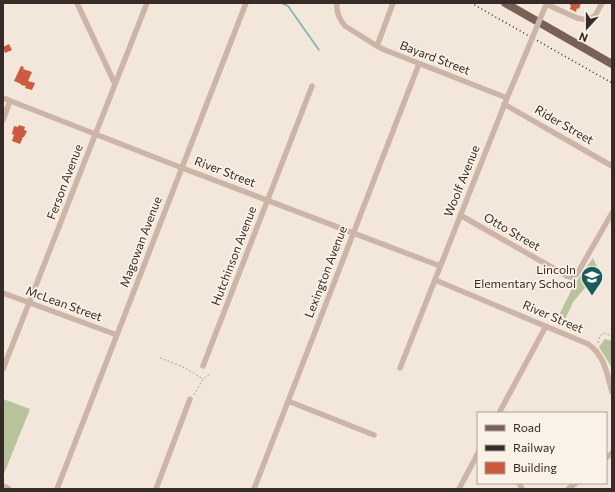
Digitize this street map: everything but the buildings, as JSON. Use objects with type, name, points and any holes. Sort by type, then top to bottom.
[{"type":"main road","points":[[506,3],[612,64]]},
{"type":"street","points":[[77,3],[115,84]]},
{"type":"street","name":"Ferson Avenue","points":[[3,369],[147,3]]},
{"type":"street","name":"Magowan Avenue","points":[[57,489],[246,3]]},
{"type":"street","name":"Bayard Street","points":[[337,3],[337,11],[341,22],[377,46],[507,98]]},
{"type":"street","points":[[377,46],[393,3]]},
{"type":"street","points":[[546,5],[577,18],[588,20],[595,16],[602,3]]},
{"type":"street","name":"Woolf Avenue","points":[[400,368],[504,104],[546,5]]},
{"type":"street","name":"Lexington Avenue","points":[[254,489],[419,64]]},
{"type":"street","name":"Hutchinson Avenue","points":[[203,366],[312,86]]},
{"type":"street","name":"River Street","points":[[3,98],[440,266]]},
{"type":"street","points":[[3,120],[10,101]]},
{"type":"street","name":"Rider Street","points":[[504,104],[612,166]]},
{"type":"street","name":"Otto Street","points":[[460,215],[571,277],[577,274],[612,213]]},
{"type":"street","name":"River Street","points":[[435,280],[588,344],[599,353],[612,392]]},
{"type":"street","name":"McLean Street","points":[[3,293],[117,335]]},
{"type":"street","points":[[500,412],[546,326]]},
{"type":"street","points":[[156,489],[192,397]]},
{"type":"street","points":[[288,401],[374,435]]},
{"type":"street","points":[[459,489],[477,455]]},
{"type":"street","points":[[3,487],[8,489]]},
{"type":"path","points":[[598,343],[600,336],[604,333],[612,336]]},
{"type":"path","points":[[160,358],[185,368],[203,379]]},
{"type":"path","points":[[192,397],[203,379],[210,374]]},
{"type":"green space","points":[[593,258],[597,267],[590,282],[573,302],[563,324],[555,323],[574,285]]},
{"type":"green space","points":[[605,339],[612,341],[612,368],[599,347]]},
{"type":"green space","points":[[3,399],[30,409],[3,476]]},
{"type":"waterway","points":[[281,3],[288,6],[319,50]]},
{"type":"railway","points":[[471,3],[612,83]]},
{"type":"place","name":"Lincoln Elementary School","points":[[592,296]]}]
